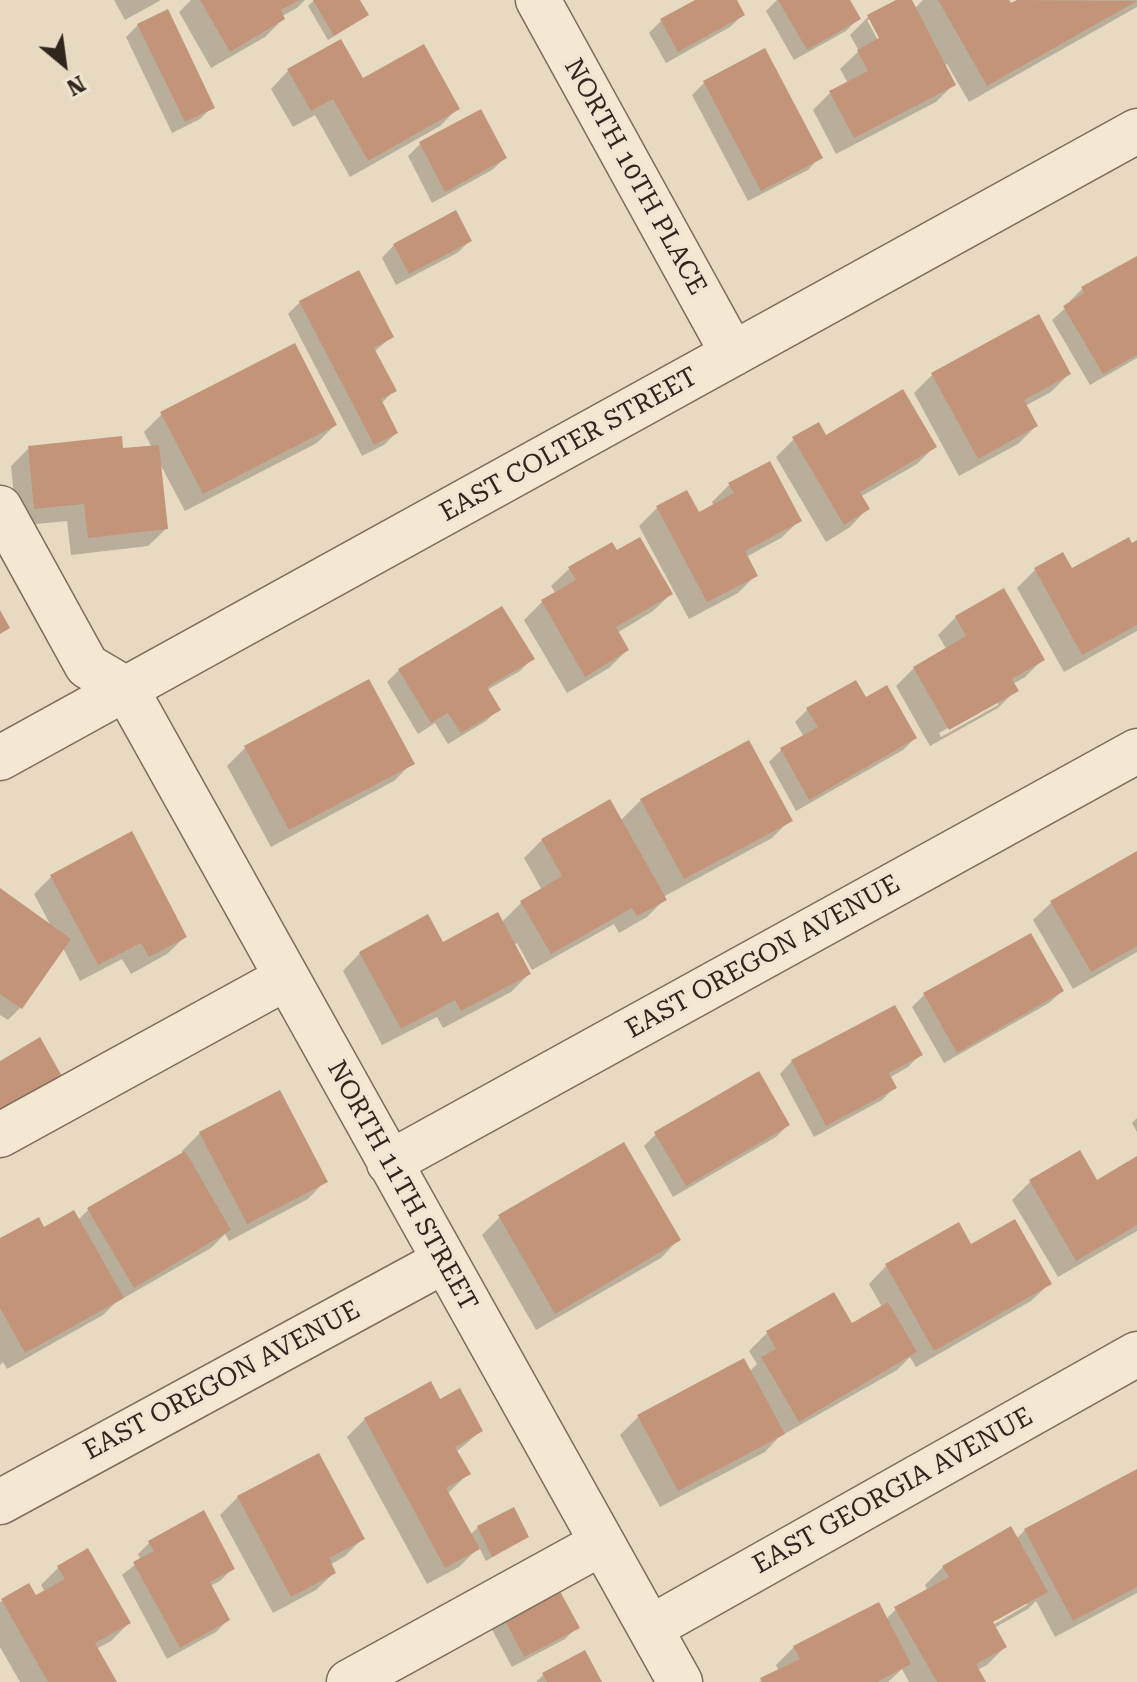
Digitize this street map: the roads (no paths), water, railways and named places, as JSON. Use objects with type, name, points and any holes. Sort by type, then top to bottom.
[{"type":"street","name":"NORTH 10TH PLACE","points":[[538,0],[733,354]]},
{"type":"street","name":"EAST COLTER STREET","points":[[0,758],[1137,131]]},
{"type":"street","points":[[0,508],[87,666],[126,689]]},
{"type":"street","name":"NORTH 11TH STREET","points":[[126,689],[680,1682]]},
{"type":"street","name":"EAST OREGON AVENUE","points":[[389,1163],[1137,751]]},
{"type":"street","points":[[0,1135],[286,978]]},
{"type":"street","name":"EAST OREGON AVENUE","points":[[0,1502],[444,1261]]},
{"type":"street","name":"EAST GEORGIA AVENUE","points":[[650,1628],[1137,1354]]},
{"type":"street","points":[[349,1682],[602,1543]]}]
